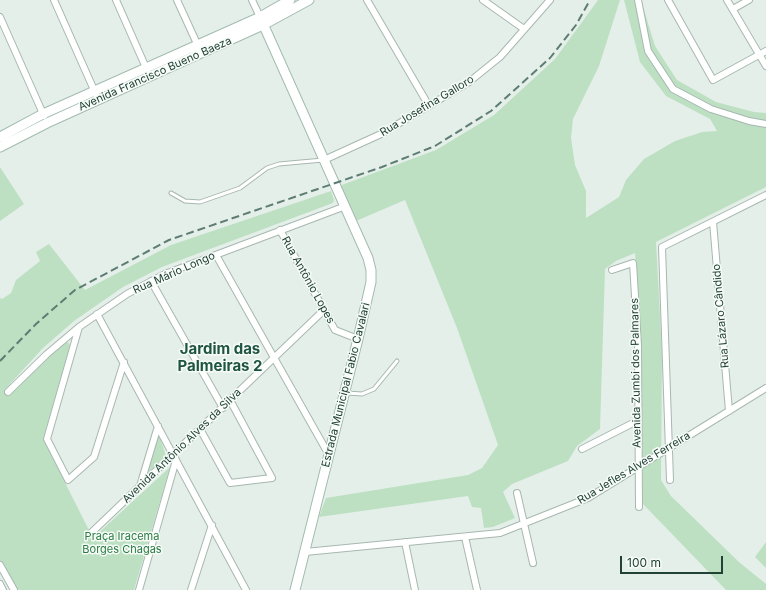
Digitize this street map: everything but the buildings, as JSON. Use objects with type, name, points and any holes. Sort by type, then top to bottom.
[{"type":"street","points":[[54,0],[96,95]]},
{"type":"street","points":[[116,0],[150,76]]},
{"type":"street","points":[[177,0],[201,53]]},
{"type":"street","points":[[252,0],[261,21]]},
{"type":"street","name":"Avenida Francisco Bueno Baeza","points":[[0,137],[96,95],[150,76],[201,53],[261,21],[290,0]]},
{"type":"street","name":"Avenida Francisco Bueno Baeza","points":[[96,95],[146,67],[197,44],[261,21],[309,0]]},
{"type":"street","points":[[367,0],[429,106]]},
{"type":"street","points":[[483,0],[524,29]]},
{"type":"street","name":"Rua Josefina Galloro","points":[[324,160],[381,134],[469,82],[494,62],[550,0]]},
{"type":"street","points":[[638,0],[648,50],[673,89],[711,110],[749,121],[766,124]]},
{"type":"street","points":[[668,0],[713,80],[766,51]]},
{"type":"street","points":[[727,0],[766,66]]},
{"type":"street","points":[[733,9],[749,0]]},
{"type":"street","points":[[0,17],[45,118]]},
{"type":"street","name":"Estrada Municipal Fabio Cavalari","points":[[261,21],[324,160],[343,207],[368,258],[371,270],[371,282],[358,339],[330,456],[295,590]]},
{"type":"street","name":"Avenida Francisco Bueno Baeza","points":[[1,145],[45,118]]},
{"type":"street","points":[[670,480],[662,247],[766,195]]},
{"type":"street","name":"Rua Mário Longo","points":[[8,392],[47,354],[79,327],[127,294],[151,281],[343,207]]},
{"type":"street","name":"Rua Lázaro Cândido","points":[[713,222],[729,411]]},
{"type":"street","name":"Rua Antônio Lopes","points":[[280,230],[335,330],[358,339]]},
{"type":"street","points":[[216,255],[330,456]]},
{"type":"street","name":"Avenida Zumbi dos Palmares","points":[[612,270],[633,263],[638,346],[637,421],[639,507]]},
{"type":"street","points":[[151,281],[223,408]]},
{"type":"street","name":"Avenida Antônio Alves da Silva","points":[[91,533],[139,487],[175,457],[200,429],[324,310]]},
{"type":"street","points":[[97,314],[245,589]]},
{"type":"street","points":[[79,327],[47,439],[68,480],[94,457],[124,362]]},
{"type":"street","name":"Rua Jefles Alves Ferreira","points":[[305,552],[465,537],[500,532],[524,524],[588,498],[766,388]]},
{"type":"street","points":[[200,429],[230,483],[272,478],[230,400]]},
{"type":"street","points":[[582,449],[637,421]]},
{"type":"street","points":[[139,487],[158,426]]},
{"type":"street","points":[[139,590],[175,457]]},
{"type":"street","points":[[517,493],[532,564]]},
{"type":"street","points":[[191,590],[212,526]]},
{"type":"street","points":[[465,537],[477,590]]},
{"type":"street","points":[[406,542],[415,590]]},
{"type":"street","points":[[0,565],[14,590]]},
{"type":"street","points":[[0,584],[3,590]]},
{"type":"lane","points":[[171,193],[185,201],[200,202],[240,188],[267,168],[279,164],[324,160]]},
{"type":"lane","points":[[345,393],[362,394],[374,389],[397,361]]},
{"type":"green space","points":[[598,0],[620,0],[599,66],[573,119],[571,138],[575,165],[586,191],[586,218],[619,197],[626,180],[644,159],[675,141],[702,132],[717,131],[710,119],[666,96],[640,62],[624,0],[641,0],[655,46],[677,80],[716,102],[754,112],[766,113],[766,187],[656,242],[662,353],[661,480],[671,496],[739,562],[766,584],[766,590],[726,590],[643,504],[640,322],[635,253],[616,261],[605,269],[600,429],[577,446],[568,461],[512,484],[503,492],[515,518],[493,527],[484,528],[481,508],[472,507],[468,496],[319,517],[326,498],[468,475],[482,468],[498,445],[457,328],[405,200],[356,221],[339,186],[436,150],[494,115],[555,59]]},
{"type":"green space","points":[[0,167],[24,204],[0,221]]},
{"type":"green space","name":"Praça Iracema Borges Chagas","points":[[331,191],[334,200],[333,203],[162,267],[123,287],[74,321],[42,349],[5,390],[10,395],[48,356],[65,342],[69,343],[70,346],[43,439],[93,538],[170,467],[134,590],[16,590],[0,562],[0,298],[2,299],[11,293],[16,280],[40,261],[36,252],[49,244],[85,290],[171,245]]},
{"type":"green space","points":[[159,434],[166,456],[148,473]]},
{"type":"green space","points":[[766,542],[766,568],[755,557]]},
{"type":"railway","points":[[0,361],[36,324],[75,290],[169,240],[382,167],[435,146],[491,111],[550,58],[576,25],[590,0]]},
{"type":"district","name":"Jardim das Palmeiras 2","points":[[220,358]]}]
